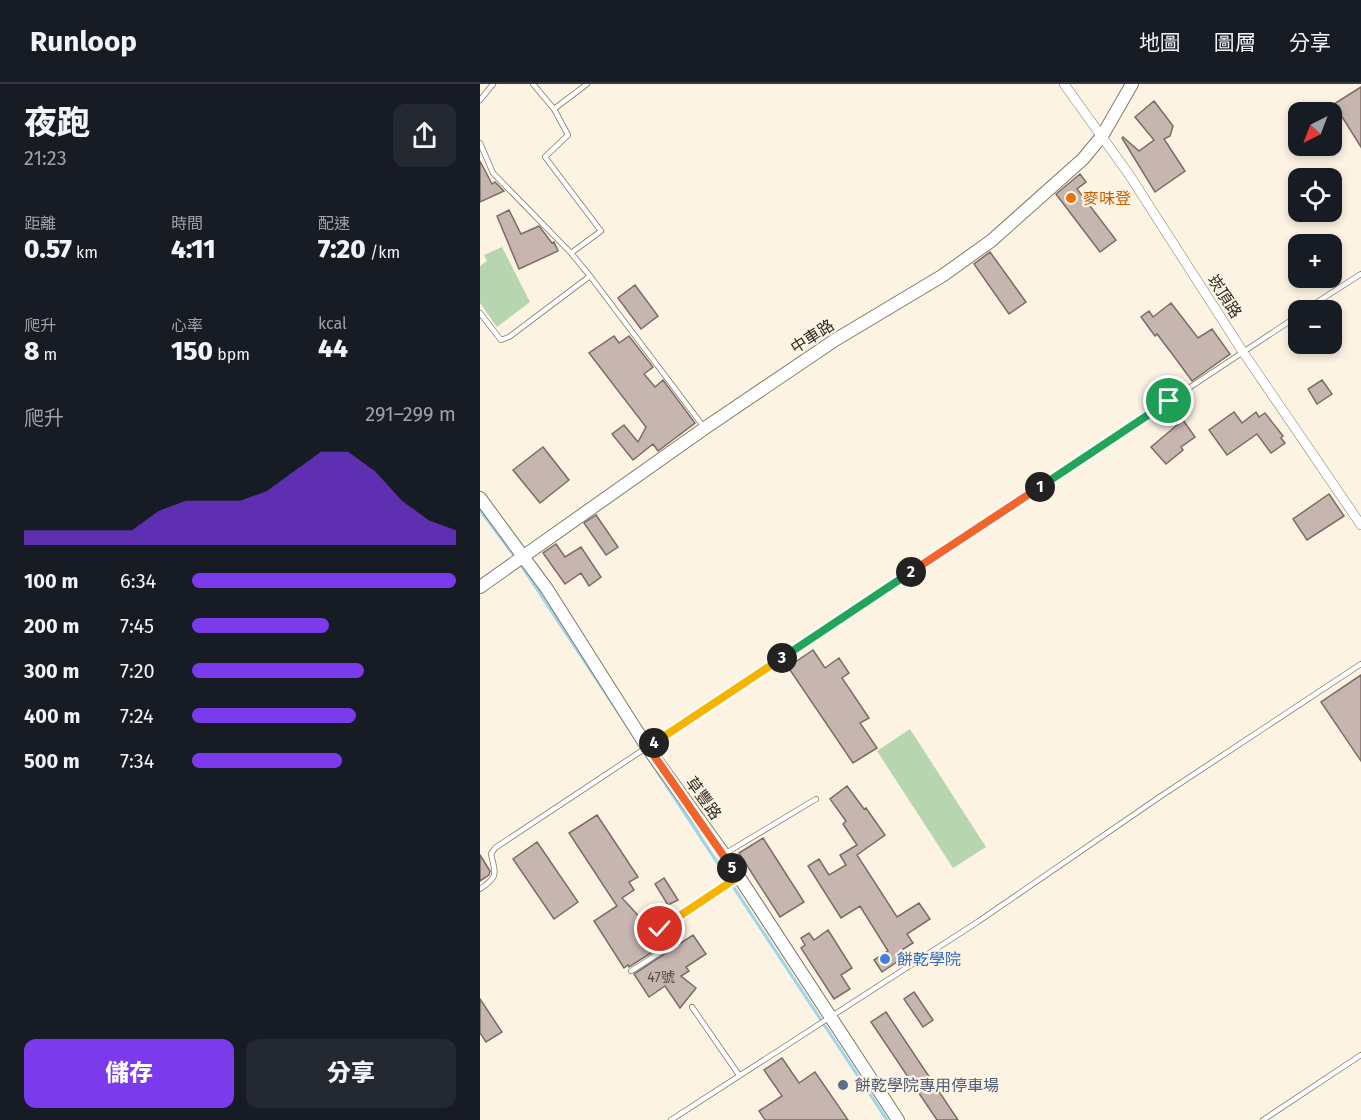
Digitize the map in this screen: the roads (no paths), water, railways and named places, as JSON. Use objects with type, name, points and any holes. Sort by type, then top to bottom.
[{"type":"street","name":"崁頂路","points":[[1064,84],[1134,183],[1243,352],[1361,525]]},
{"type":"street","name":"中車路","points":[[480,587],[705,428],[835,340],[942,276],[991,241],[1083,159],[1102,136],[1132,84]]},
{"type":"street","name":"草豐路","points":[[480,498],[547,589],[648,747],[724,854],[898,1120]]},
{"type":"lane","points":[[480,100],[493,84]]},
{"type":"lane","points":[[532,84],[554,109],[568,135],[545,157],[601,231],[571,253]]},
{"type":"lane","points":[[554,109],[587,84]]},
{"type":"lane","points":[[480,143],[493,173],[571,253],[705,428]]},
{"type":"lane","points":[[1321,300],[1361,274]]},
{"type":"lane","points":[[480,313],[501,340],[509,338],[590,276]]},
{"type":"lane","points":[[480,889],[493,880],[495,873],[491,854],[495,848],[1288,322]]},
{"type":"lane","points":[[670,1120],[979,921],[1161,796],[1361,664]]},
{"type":"lane","points":[[724,854],[816,799]]},
{"type":"lane","points":[[632,971],[672,945],[660,929],[738,877]]},
{"type":"lane","points":[[692,1007],[739,1075]]},
{"type":"lane","points":[[1263,1120],[1361,1055]]},
{"type":"waterway","points":[[480,510],[515,557]]},
{"type":"waterway","points":[[519,562],[887,1120]]},
{"type":"place","name":"麥味登","points":[[1071,198]]},
{"type":"place","name":"餅乾學院","points":[[885,959]]},
{"type":"place","name":"餅乾學院專用停車場","points":[[843,1085]]}]
